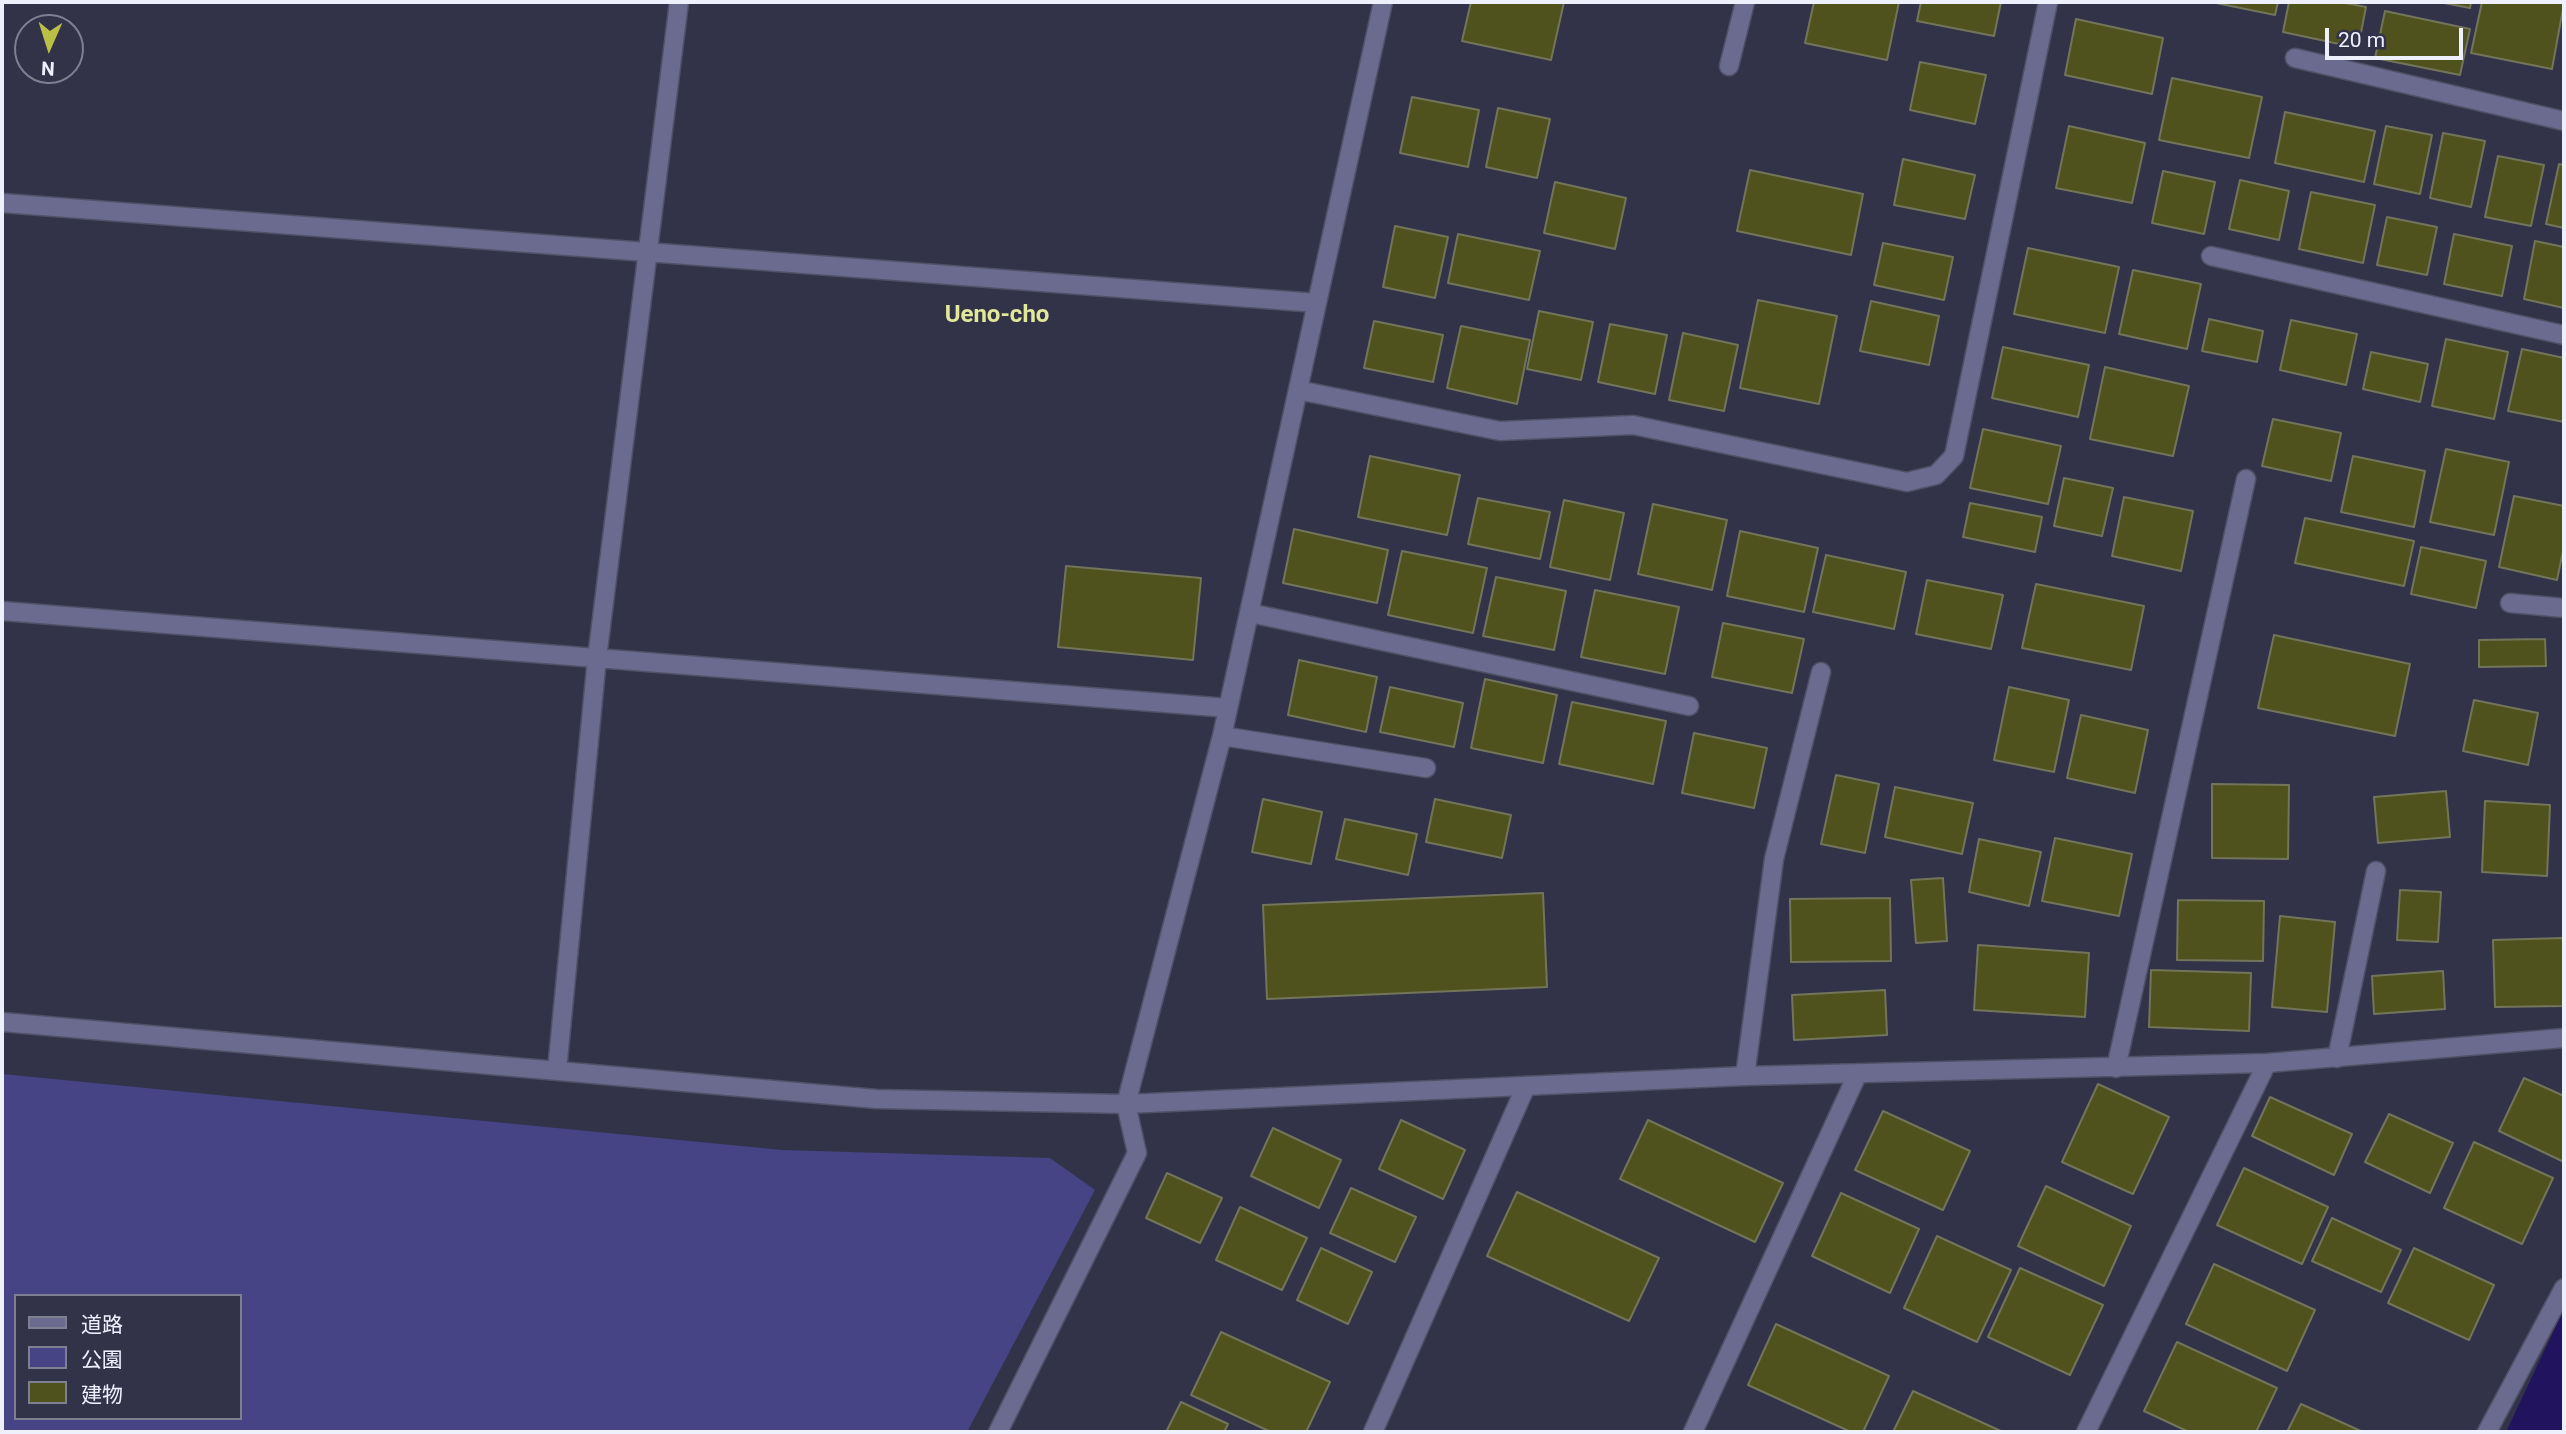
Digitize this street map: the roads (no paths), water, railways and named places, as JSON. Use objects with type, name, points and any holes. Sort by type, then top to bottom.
[{"type":"street","points":[[557,1070],[597,657],[680,2]]},
{"type":"street","points":[[998,1432],[1137,1153],[1126,1104],[1222,736],[1382,2]]},
{"type":"street","points":[[1729,65],[1745,2]]},
{"type":"street","points":[[1298,390],[1500,431],[1633,425],[1907,482],[1936,475],[1954,456],[2048,2]]},
{"type":"street","points":[[2295,58],[2564,121]]},
{"type":"street","points":[[2,203],[1317,303]]},
{"type":"street","points":[[2211,256],[2564,335]]},
{"type":"street","points":[[2116,1068],[2246,480]]},
{"type":"street","points":[[2510,603],[2564,608]]},
{"type":"street","points":[[2,611],[1228,708]]},
{"type":"street","points":[[1250,613],[1689,706]]},
{"type":"street","points":[[1745,1076],[1774,859],[1821,673]]},
{"type":"street","points":[[1222,736],[1426,768]]},
{"type":"street","points":[[2337,1058],[2376,871]]},
{"type":"street","points":[[2,1022],[876,1099],[1126,1104],[1745,1076],[2267,1063],[2564,1038]]},
{"type":"street","points":[[2087,1432],[2267,1063]]},
{"type":"street","points":[[1693,1432],[1857,1075]]},
{"type":"street","points":[[1373,1432],[1526,1086]]},
{"type":"street","points":[[2487,1432],[2564,1289]]},
{"type":"district","name":"Ueno-cho","points":[[997,316]]}]
